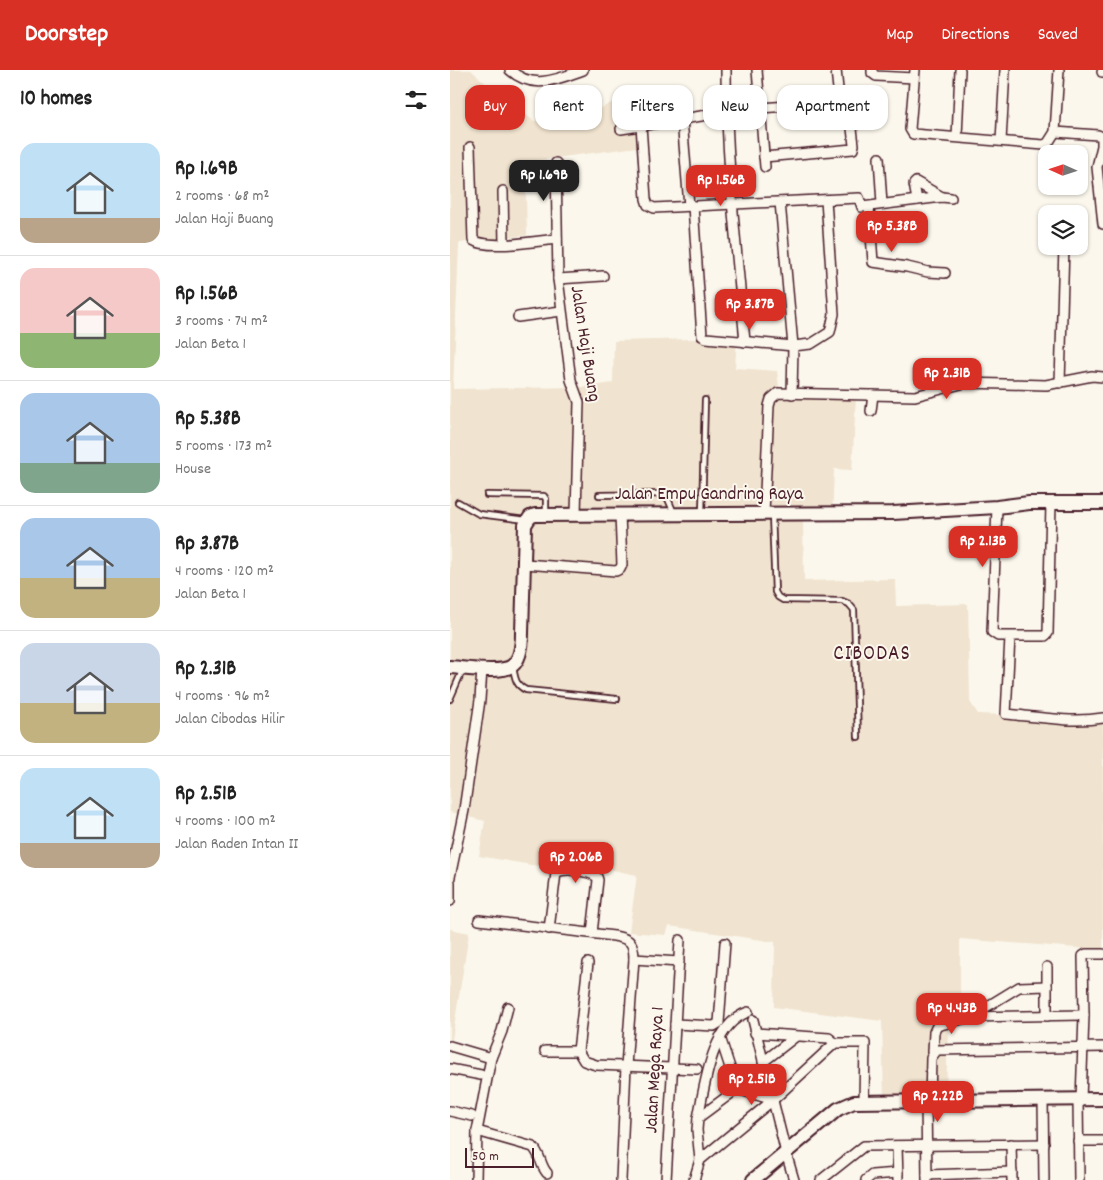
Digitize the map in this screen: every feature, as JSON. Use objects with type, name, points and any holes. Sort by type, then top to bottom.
[{"type":"street","points":[[510,70],[518,77],[543,83],[558,74],[583,70]]},
{"type":"street","points":[[726,70],[726,85]]},
{"type":"street","points":[[757,70],[758,85]]},
{"type":"street","points":[[836,70],[838,85]]},
{"type":"street","points":[[872,70],[872,73],[876,76],[914,74],[910,129],[912,133],[1045,144],[1055,132],[1059,70]]},
{"type":"street","points":[[957,137],[960,70]]},
{"type":"street","points":[[1000,141],[1005,70]]},
{"type":"street","points":[[641,130],[646,199],[648,205],[654,208],[859,198],[861,207],[869,207],[946,197],[916,182],[914,184],[917,200]]},
{"type":"street","points":[[683,130],[691,206],[700,333],[703,337],[793,346],[811,344],[830,332],[834,314],[826,200]]},
{"type":"street","points":[[727,130],[745,342]]},
{"type":"street","points":[[762,130],[765,167]]},
{"type":"street","points":[[764,157],[853,149],[852,130]]},
{"type":"street","points":[[1055,132],[1098,135],[1102,137],[1100,166],[1103,224]]},
{"type":"street","points":[[470,146],[473,240],[484,244],[504,244],[557,239]]},
{"type":"street","points":[[879,158],[882,204]]},
{"type":"street","name":"Jalan Haji Buang","points":[[556,163],[558,280],[572,380],[579,402],[576,514]]},
{"type":"street","points":[[503,191],[504,244]]},
{"type":"street","points":[[780,202],[793,346],[792,394]]},
{"type":"street","points":[[869,207],[874,262],[928,272],[946,273]]},
{"type":"street","points":[[1060,383],[1064,255]]},
{"type":"street","points":[[558,280],[603,276]]},
{"type":"street","points":[[518,318],[561,311]]},
{"type":"street","points":[[768,514],[769,406],[771,399],[778,393],[915,396],[964,383],[1046,385],[1092,376],[1103,377]]},
{"type":"street","points":[[871,411],[873,395]]},
{"type":"street","name":"Jalan Empu Gandring Raya","points":[[527,520],[535,514],[893,513],[997,507],[1029,503],[1103,503]]},
{"type":"street","points":[[997,507],[992,630],[995,636],[1046,636],[1048,633],[1051,503]]},
{"type":"street","points":[[524,564],[620,570],[622,566],[620,514]]},
{"type":"street","points":[[450,667],[498,669],[512,666],[521,649],[525,530],[527,520]]},
{"type":"street","points":[[1010,636],[1006,714],[1061,719],[1090,720],[1103,718]]},
{"type":"street","points":[[450,878],[464,810],[480,700],[482,669]]},
{"type":"street","points":[[549,929],[556,873],[561,870],[590,873],[597,877],[592,933]]},
{"type":"street","points":[[450,886],[450,900]]},
{"type":"street","points":[[479,920],[623,938],[629,941],[634,948],[621,1180]]},
{"type":"street","name":"Jalan Mega Raya 1","points":[[666,1180],[680,940]]},
{"type":"street","points":[[675,1024],[714,1026],[719,1023],[725,943]]},
{"type":"street","points":[[1079,1180],[1078,1141],[1083,1048],[1084,955],[1103,954]]},
{"type":"street","points":[[634,959],[679,962]]},
{"type":"street","points":[[588,964],[578,1051],[584,1061],[589,1064],[697,1069]]},
{"type":"street","points":[[1047,967],[1047,1016]]},
{"type":"street","points":[[970,1017],[1019,987],[1048,986]]},
{"type":"street","points":[[476,1180],[477,1130],[491,1058],[502,1030],[508,1007]]},
{"type":"street","points":[[694,1180],[700,1160],[697,1130],[698,1118],[715,1045],[734,1019],[748,1012]]},
{"type":"street","points":[[1011,1144],[1012,1176],[927,1178],[930,1058],[933,1052],[936,1026],[970,1017],[1084,1015]]},
{"type":"street","points":[[753,1020],[794,1180]]},
{"type":"street","points":[[756,1033],[829,1038],[835,1043],[865,1043],[864,1101]]},
{"type":"street","points":[[720,1037],[737,1089]]},
{"type":"street","points":[[763,1062],[795,1037]]},
{"type":"street","points":[[700,1160],[773,1100],[835,1043]]},
{"type":"street","points":[[450,1046],[491,1058]]},
{"type":"street","points":[[933,1052],[939,1049],[1103,1047]]},
{"type":"street","points":[[545,1051],[578,1051]]},
{"type":"street","points":[[450,1069],[481,1075]]},
{"type":"street","points":[[737,1089],[773,1100]]},
{"type":"street","points":[[698,1118],[737,1089]]},
{"type":"street","points":[[753,1180],[838,1109],[854,1102],[1043,1100],[1080,1096],[1103,1099]]},
{"type":"street","points":[[1043,1100],[1044,1180]]},
{"type":"street","points":[[450,1111],[472,1116]]},
{"type":"street","points":[[477,1130],[533,1147],[539,1154],[541,1165],[547,1173]]},
{"type":"street","points":[[1078,1141],[1103,1141]]},
{"type":"street","points":[[821,1180],[862,1146],[1044,1144]]},
{"type":"street","points":[[866,1180],[872,1175],[898,1177],[897,1146]]},
{"type":"lane","points":[[702,514],[705,400]]},
{"type":"lane","points":[[599,495],[662,494],[668,499],[674,514]]},
{"type":"lane","points":[[487,495],[544,496],[546,499],[546,514]]},
{"type":"lane","points":[[458,502],[479,514],[527,520]]},
{"type":"lane","points":[[768,514],[775,592],[778,597],[783,600],[842,601],[849,604],[854,610],[858,737]]},
{"type":"lane","points":[[512,666],[515,680],[519,687],[526,690],[617,699]]},
{"type":"lane","points":[[450,699],[464,668]]},
{"type":"shaded area","points":[[450,70],[471,70],[487,85],[465,85],[465,130],[525,130],[525,114],[535,121],[535,130],[602,130],[602,108],[612,103],[612,130],[637,130],[637,147],[525,162],[527,235],[459,243],[453,389],[586,387],[613,383],[614,341],[737,338],[735,368],[777,371],[780,395],[823,399],[856,397],[852,470],[834,469],[832,518],[803,520],[804,581],[895,579],[896,606],[968,604],[970,702],[978,714],[1103,719],[1103,950],[960,939],[960,1025],[948,1027],[946,1097],[884,1098],[882,1021],[774,1007],[775,942],[669,926],[666,935],[629,932],[637,875],[565,860],[562,870],[479,856],[485,821],[450,812]]},
{"type":"shaded area","points":[[450,929],[469,933],[450,1052]]},
{"type":"district","name":"CIBODAS","points":[[872,655]]}]
